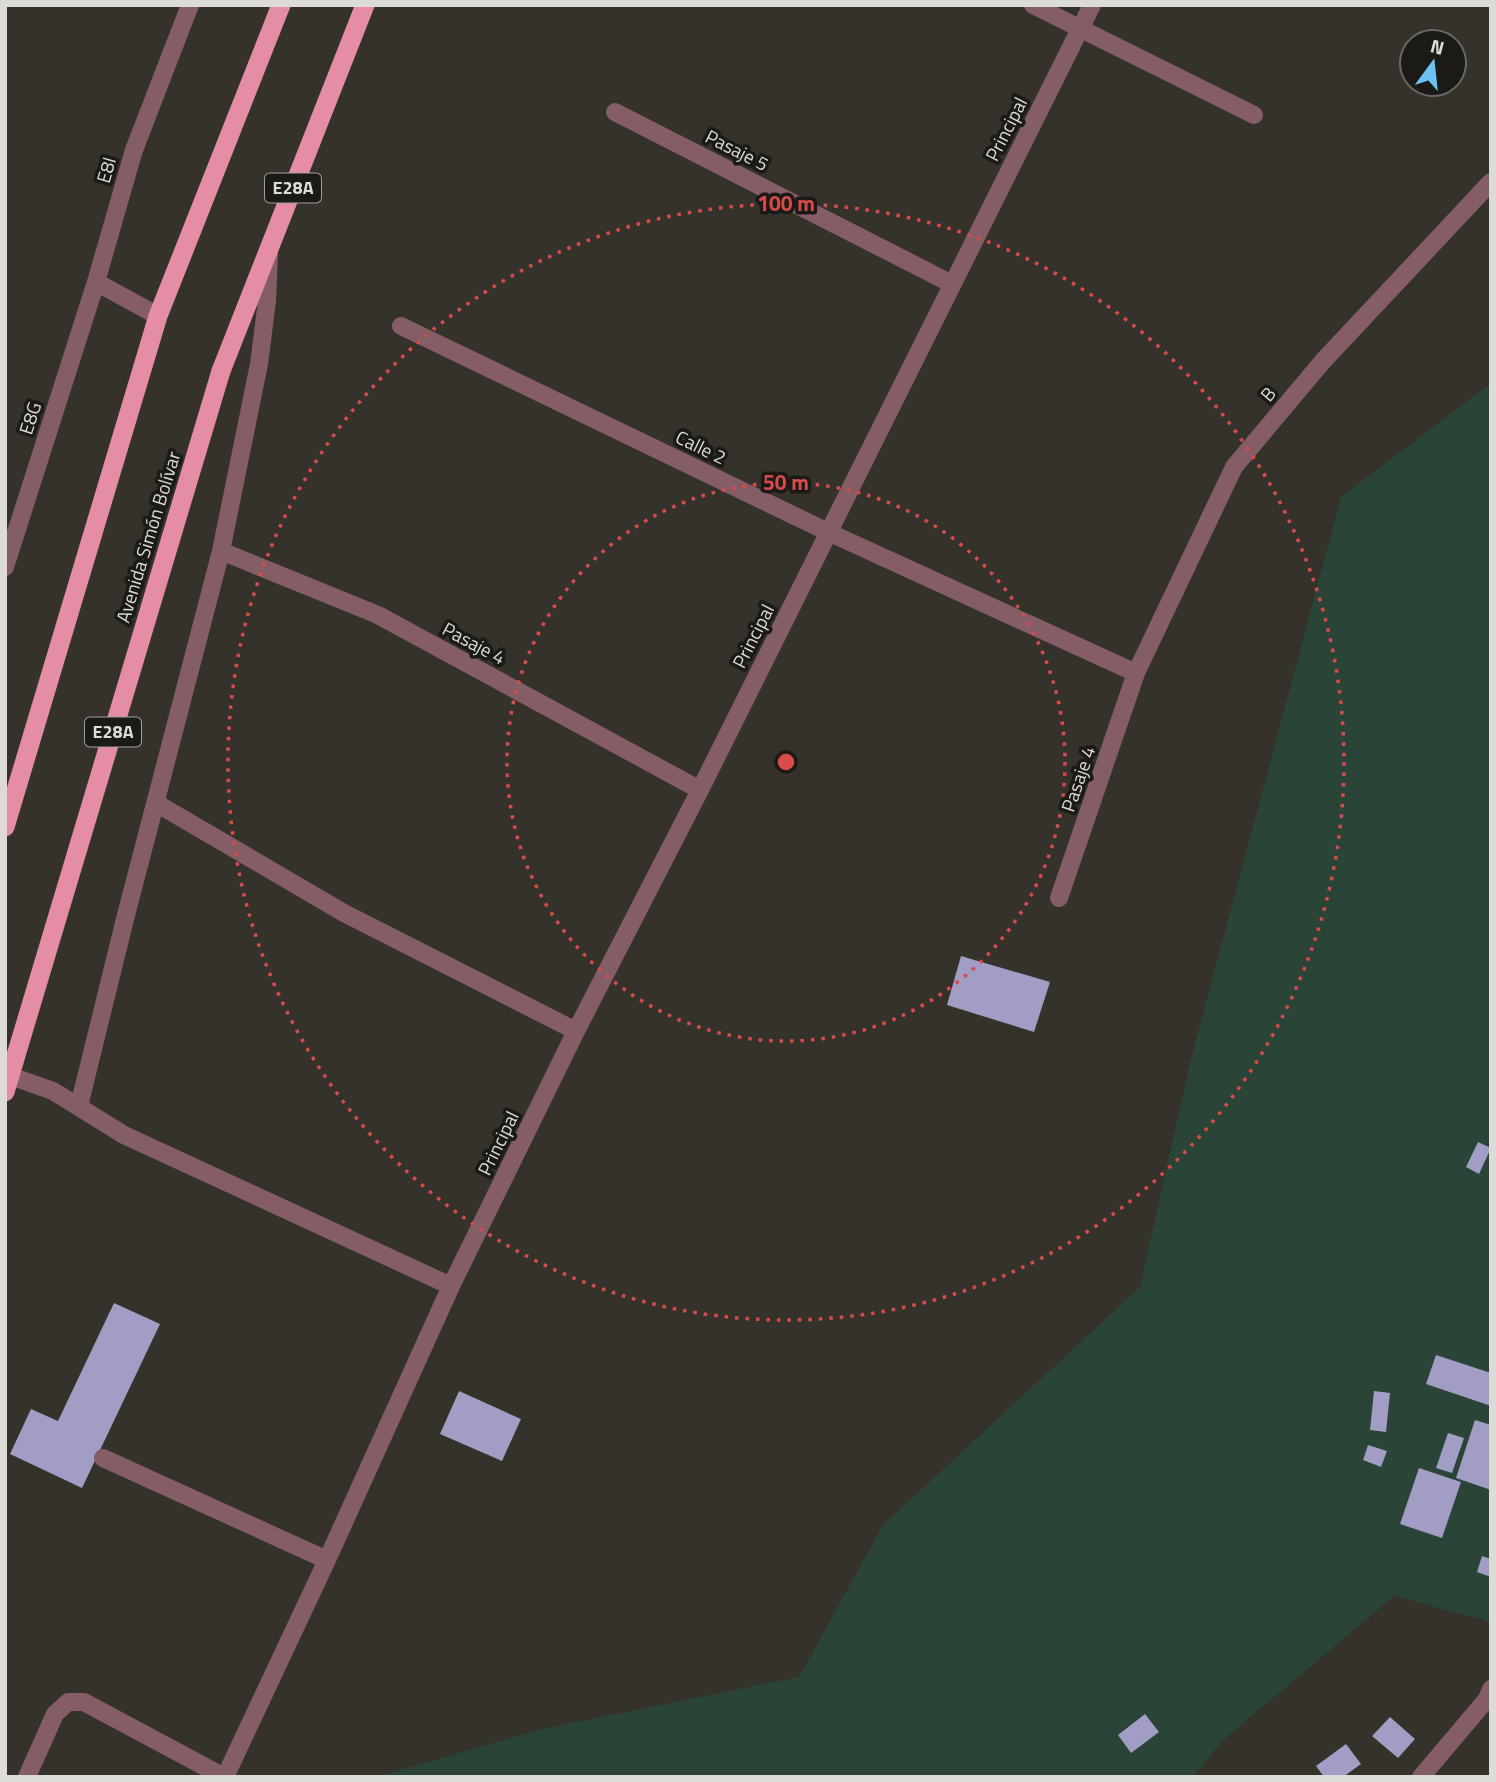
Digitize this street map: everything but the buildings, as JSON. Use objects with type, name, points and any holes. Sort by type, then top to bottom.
[{"type":"highway","points":[[5,827],[158,316],[281,5]]},
{"type":"highway","name":"Avenida Simón Bolívar","points":[[5,1092],[221,371],[365,5]]},
{"type":"street","name":"E8I","points":[[96,282],[134,150],[190,5]]},
{"type":"street","points":[[1033,5],[1254,115]]},
{"type":"street","name":"Principal","points":[[225,1777],[452,1286],[576,1031],[1092,5]]},
{"type":"street","name":"Pasaje 5","points":[[615,112],[952,284]]},
{"type":"street","name":"B","points":[[1136,673],[1234,467],[1323,361],[1491,182]]},
{"type":"street","points":[[79,1106],[221,551],[259,364],[270,248]]},
{"type":"street","points":[[96,282],[158,316]]},
{"type":"street","name":"E8G","points":[[5,567],[96,282]]},
{"type":"street","name":"Calle 2","points":[[401,326],[828,532],[1136,673]]},
{"type":"street","name":"Pasaje 4","points":[[221,551],[378,615],[699,790]]},
{"type":"street","name":"Pasaje 4","points":[[1059,898],[1136,673]]},
{"type":"street","points":[[156,803],[344,913],[576,1031]]},
{"type":"street","points":[[5,1074],[53,1091],[124,1135],[452,1286]]},
{"type":"street","points":[[103,1458],[327,1560]]},
{"type":"street","points":[[1421,1777],[1487,1699],[1491,1689]]},
{"type":"street","points":[[27,1777],[55,1714],[68,1702],[84,1702],[225,1777]]},
{"type":"green space","points":[[1491,383],[1491,1625],[1481,1619],[1394,1596],[1222,1741],[1193,1777],[376,1777],[542,1729],[799,1677],[883,1525],[1140,1287],[1191,1059],[1341,497]]}]
